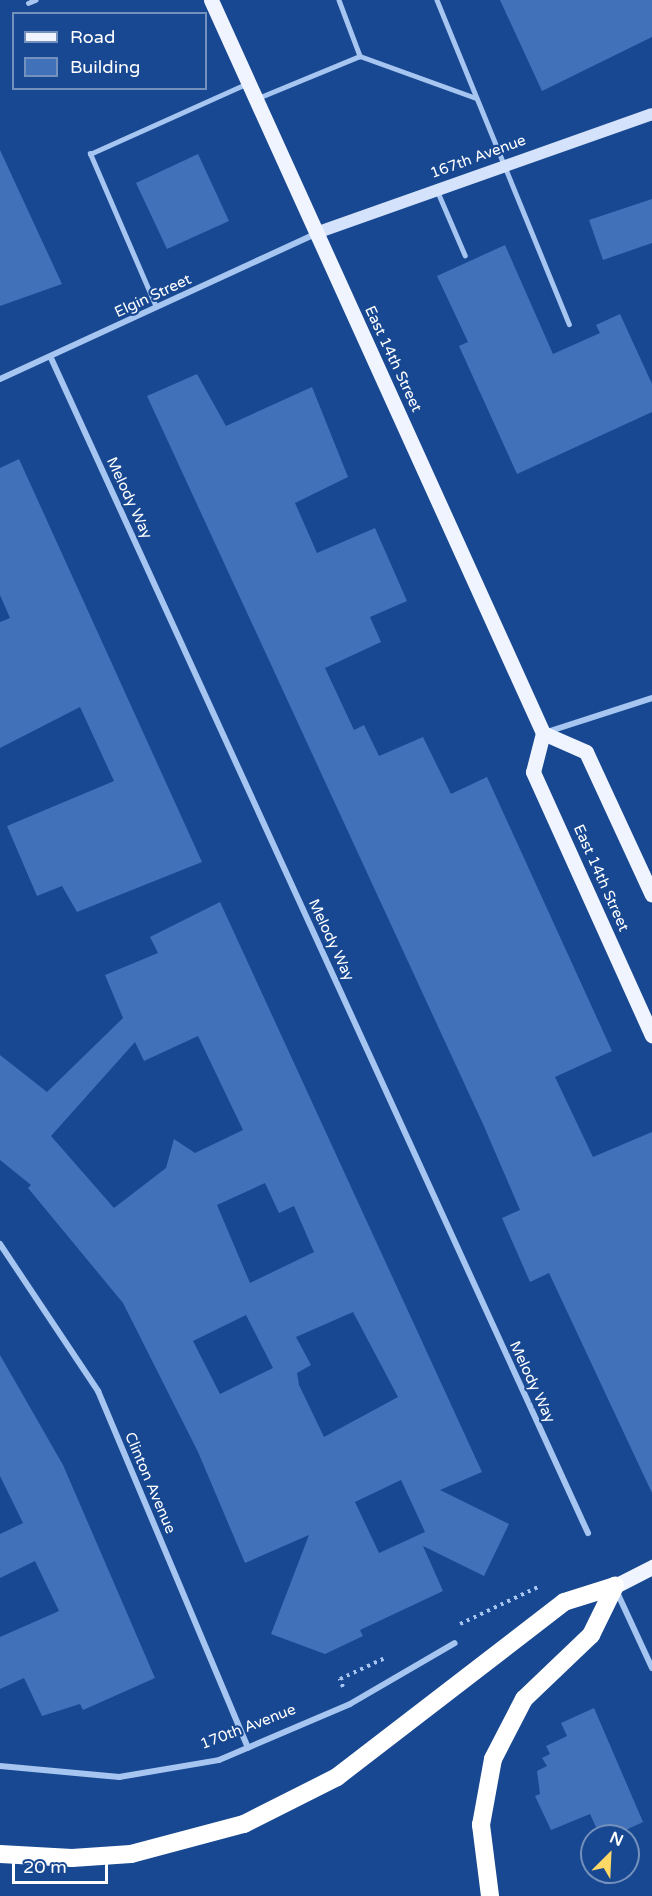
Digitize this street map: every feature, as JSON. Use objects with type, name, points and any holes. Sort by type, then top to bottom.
[{"type":"highway","points":[[0,1854],[72,1858],[131,1854],[244,1824],[337,1777],[564,1602],[615,1586]]},
{"type":"highway","points":[[490,1896],[481,1825],[493,1759],[524,1699],[591,1635],[615,1586]]},
{"type":"main road","name":"East 14th Street","points":[[211,0],[543,733],[533,772],[652,1035]]},
{"type":"main road","points":[[543,733],[586,752],[652,895]]},
{"type":"main road","points":[[615,1586],[652,1567]]},
{"type":"street","name":"167th Avenue","points":[[316,233],[502,163],[652,114]]},
{"type":"street","name":"Elgin Street","points":[[0,379],[316,233]]},
{"type":"street","name":"Melody Way","points":[[51,357],[588,1533]]},
{"type":"street","points":[[543,733],[652,698]]},
{"type":"street","name":"Clinton Avenue","points":[[0,1244],[98,1391],[248,1748]]},
{"type":"street","points":[[615,1586],[652,1668]]},
{"type":"street","name":"170th Avenue","points":[[0,1766],[52,1775],[119,1777],[186,1768],[248,1748],[368,1695],[455,1643]]},
{"type":"lane","points":[[28,3],[35,0]]},
{"type":"lane","points":[[339,0],[360,56]]},
{"type":"lane","points":[[437,0],[569,324]]},
{"type":"lane","points":[[256,99],[360,56],[476,98]]},
{"type":"lane","points":[[156,307],[90,154],[248,83]]},
{"type":"lane","points":[[436,188],[465,255]]},
{"type":"building","points":[[500,0],[652,0],[652,37],[542,91]]},
{"type":"building","points":[[0,150],[62,284],[0,306]]},
{"type":"building","points":[[198,154],[229,221],[167,249],[136,183]]},
{"type":"building","points":[[652,199],[652,243],[603,260],[589,220]]},
{"type":"building","points":[[505,245],[553,354],[600,333],[596,325],[620,314],[652,384],[652,412],[517,474],[459,346],[468,342],[437,276]]},
{"type":"building","points":[[197,374],[226,426],[312,387],[348,477],[295,503],[317,553],[375,528],[407,601],[370,617],[381,642],[325,668],[354,730],[364,725],[379,756],[423,737],[451,794],[487,777],[612,1051],[555,1077],[593,1157],[652,1132],[652,1493],[549,1273],[530,1282],[502,1218],[520,1210],[483,1124],[147,396]]},
{"type":"building","points":[[19,459],[202,862],[77,912],[62,886],[37,896],[7,826],[114,781],[80,707],[0,748],[0,622],[10,618],[0,595],[0,468]]},
{"type":"building","points":[[220,902],[482,1472],[440,1490],[509,1524],[484,1576],[423,1546],[443,1591],[360,1630],[363,1636],[325,1654],[271,1634],[309,1535],[245,1563],[198,1452],[123,1303],[28,1188],[31,1185],[0,1160],[0,1055],[47,1092],[123,1018],[105,975],[158,953],[150,937]],"holes":[[[198,1036],[243,1130],[195,1153],[174,1139],[166,1168],[114,1208],[51,1136],[135,1042],[144,1061]],[[265,1183],[279,1213],[294,1206],[314,1252],[250,1283],[217,1205]],[[353,1312],[398,1397],[324,1437],[299,1385],[297,1373],[311,1365],[296,1337]],[[246,1315],[273,1368],[220,1394],[193,1341]],[[401,1480],[425,1532],[379,1553],[355,1502]]]},
{"type":"building","points":[[0,1355],[63,1465],[155,1678],[83,1710],[80,1704],[42,1716],[24,1678],[0,1689],[0,1637],[59,1611],[35,1561],[0,1578],[0,1534],[23,1523],[0,1476]]},
{"type":"building","points":[[594,1708],[643,1822],[639,1824],[595,1824],[590,1814],[551,1830],[535,1796],[540,1794],[537,1771],[547,1766],[542,1758],[550,1754],[546,1746],[567,1736],[561,1723]]}]
